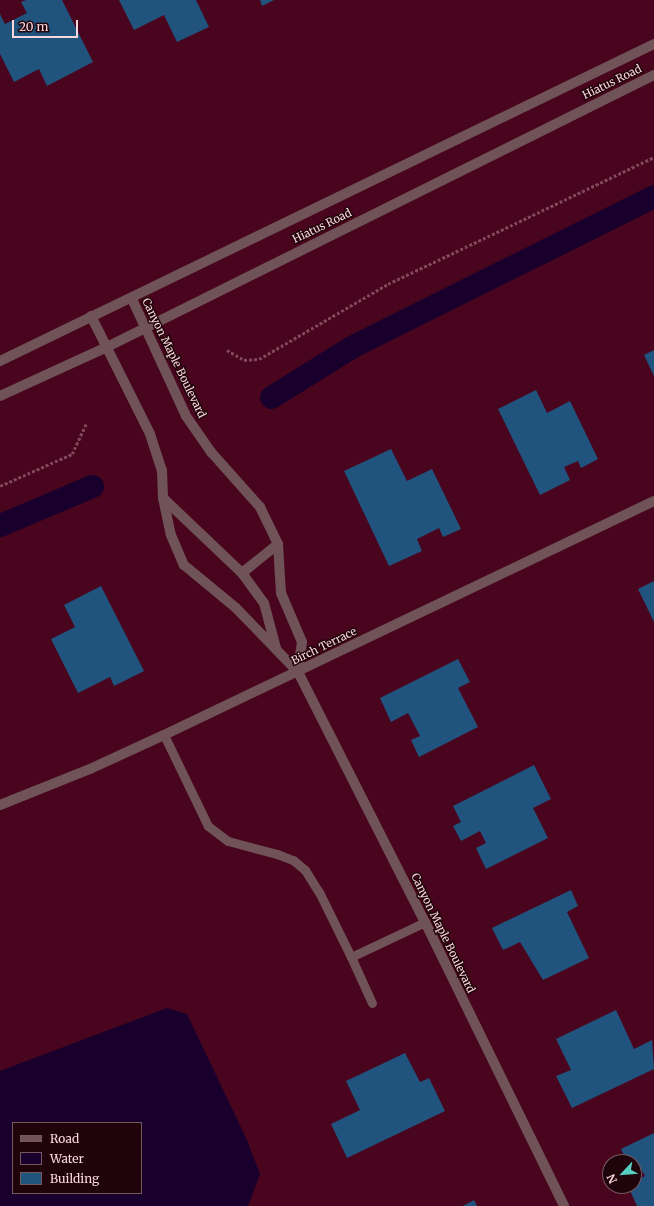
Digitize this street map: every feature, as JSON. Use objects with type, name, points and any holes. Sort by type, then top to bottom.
[{"type":"street","name":"Hiatus Road","points":[[0,361],[91,316],[132,299],[654,44]]},
{"type":"street","name":"Hiatus Road","points":[[0,396],[107,347],[654,75]]},
{"type":"street","name":"Canyon Maple Boulevard","points":[[132,299],[186,416],[211,452],[260,507],[278,544],[281,593],[302,642],[298,672]]},
{"type":"street","name":"Canyon Maple Boulevard","points":[[91,316],[150,434],[162,470],[163,498],[172,535],[184,565],[236,608],[298,672],[425,922],[564,1206]]},
{"type":"street","name":"Canyon Maple Boulevard","points":[[163,498],[242,573],[264,603],[276,648]]},
{"type":"street","name":"Birch Terrace","points":[[0,805],[90,769],[164,735],[654,501]]},
{"type":"street","points":[[242,573],[278,544]]},
{"type":"lane","points":[[164,735],[208,826],[228,841],[277,854],[293,860],[305,870],[319,892],[372,1003]]},
{"type":"lane","points":[[351,957],[425,922]]},
{"type":"path","points":[[227,350],[244,360],[258,359],[388,284],[654,156]]},
{"type":"path","points":[[0,486],[72,454],[87,422]]},
{"type":"water","points":[[167,1008],[187,1014],[247,1140],[260,1174],[248,1206],[0,1206],[0,1071]]},
{"type":"building","points":[[26,0],[62,0],[93,62],[47,86],[39,69],[14,82],[0,54],[0,14],[5,24],[27,13],[21,2]]},
{"type":"building","points":[[119,0],[196,0],[209,27],[177,42],[164,15],[134,30]]},
{"type":"building","points":[[260,0],[274,0],[262,6]]},
{"type":"building","points":[[654,350],[654,376],[644,355]]},
{"type":"building","points":[[536,390],[547,413],[570,401],[598,459],[581,468],[578,461],[564,467],[570,480],[540,495],[498,409]]},
{"type":"building","points":[[391,449],[407,481],[432,469],[461,529],[443,537],[439,528],[417,539],[422,551],[389,566],[344,471]]},
{"type":"building","points":[[654,581],[654,622],[638,589]]},
{"type":"building","points":[[101,586],[144,671],[114,686],[110,677],[78,693],[51,639],[75,627],[64,605]]},
{"type":"building","points":[[458,659],[470,682],[458,688],[478,727],[419,757],[411,740],[420,736],[408,713],[391,722],[380,698]]},
{"type":"building","points":[[534,765],[551,799],[533,808],[548,838],[486,869],[476,848],[486,843],[480,831],[461,841],[453,826],[461,822],[453,806]]},
{"type":"building","points":[[571,890],[578,906],[567,912],[589,958],[543,980],[520,942],[503,950],[492,928]]},
{"type":"building","points":[[616,1010],[634,1049],[652,1040],[654,1069],[572,1108],[556,1076],[571,1070],[556,1039]]},
{"type":"building","points":[[405,1053],[420,1082],[429,1078],[445,1111],[347,1158],[331,1124],[360,1110],[346,1081]]},
{"type":"building","points":[[654,1133],[654,1206],[637,1206],[632,1194],[642,1194],[642,1177],[645,1176],[642,1171],[642,1154],[623,1154],[621,1149]]},
{"type":"building","points":[[474,1200],[477,1206],[463,1206]]},
{"type":"waterway","points":[[271,397],[351,347],[654,196]]},
{"type":"waterway","points":[[0,525],[92,486]]}]
